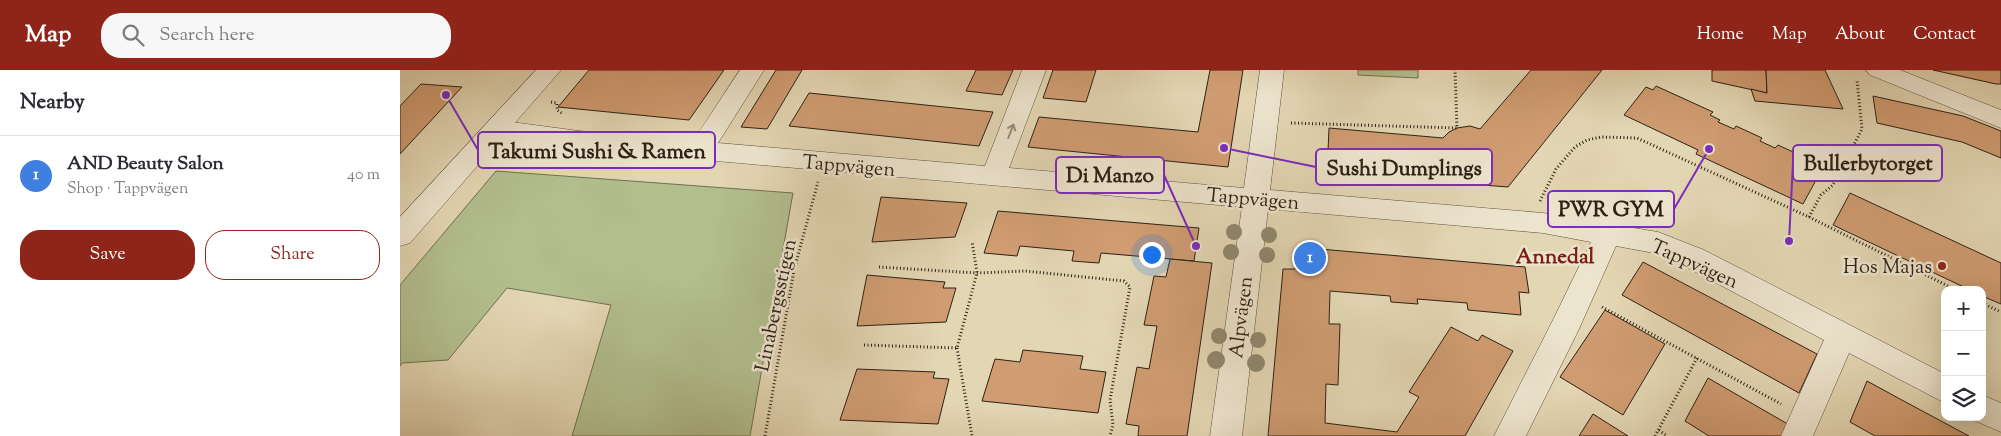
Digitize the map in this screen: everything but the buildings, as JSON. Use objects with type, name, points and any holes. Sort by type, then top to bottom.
[{"type":"street","points":[[400,235],[549,70]]},
{"type":"street","points":[[700,152],[752,70]]},
{"type":"street","points":[[994,177],[1034,70]]},
{"type":"street","name":"Alpvägen","points":[[1226,436],[1254,198],[1272,70]]},
{"type":"street","points":[[1869,73],[2001,119]]},
{"type":"street","name":"Tappvägen","points":[[496,129],[579,140],[700,152],[1543,223],[1608,234],[1658,243],[1694,258],[1941,387]]},
{"type":"street","points":[[1510,436],[1608,234]]},
{"type":"street","points":[[1801,427],[1841,335]]},
{"type":"street","points":[[1986,410],[2001,418]]},
{"type":"path","points":[[1290,123],[1457,128],[1455,70]]},
{"type":"path","points":[[1808,217],[1821,195],[1833,185],[1862,130],[1856,82],[1869,73]]},
{"type":"path","points":[[1543,223],[1540,201],[1552,173],[1570,151],[1582,141],[1597,135],[1619,135],[1637,138],[1808,217],[1948,286]]},
{"type":"path","name":"Linabergsstigen","points":[[765,436],[794,270],[818,182]]},
{"type":"path","points":[[972,241],[977,273],[957,348],[972,436]]},
{"type":"path","points":[[879,267],[977,273],[1025,271],[1124,281],[1130,287],[1110,400],[1113,425],[1110,436]]},
{"type":"path","points":[[1580,295],[1697,358],[1801,427]]},
{"type":"path","points":[[1986,305],[2001,312]]},
{"type":"path","points":[[864,345],[957,348]]},
{"type":"path","points":[[1656,436],[1697,358]]},
{"type":"path","points":[[1658,430],[1667,436]]},
{"type":"green space","points":[[1358,70],[1418,70],[1418,78],[1358,75]]},
{"type":"green space","points":[[496,171],[793,193],[750,436],[572,436],[611,305],[507,288],[448,360],[402,363],[400,366],[400,285]]},
{"type":"place","name":"Takumi Sushi & Ramen","points":[[446,95]]},
{"type":"place","name":"Sushi Dumplings","points":[[1224,148]]},
{"type":"place","name":"PWR GYM","points":[[1709,149]]},
{"type":"place","name":"Bullerbytorget","points":[[1789,241]]},
{"type":"place","name":"Di Manzo","points":[[1196,246]]},
{"type":"place","name":"AND Beauty Salon","points":[[1310,258]]},
{"type":"place","name":"Hos Majas","points":[[1942,266]]},
{"type":"district","name":"Annedal","points":[[1555,256]]}]
